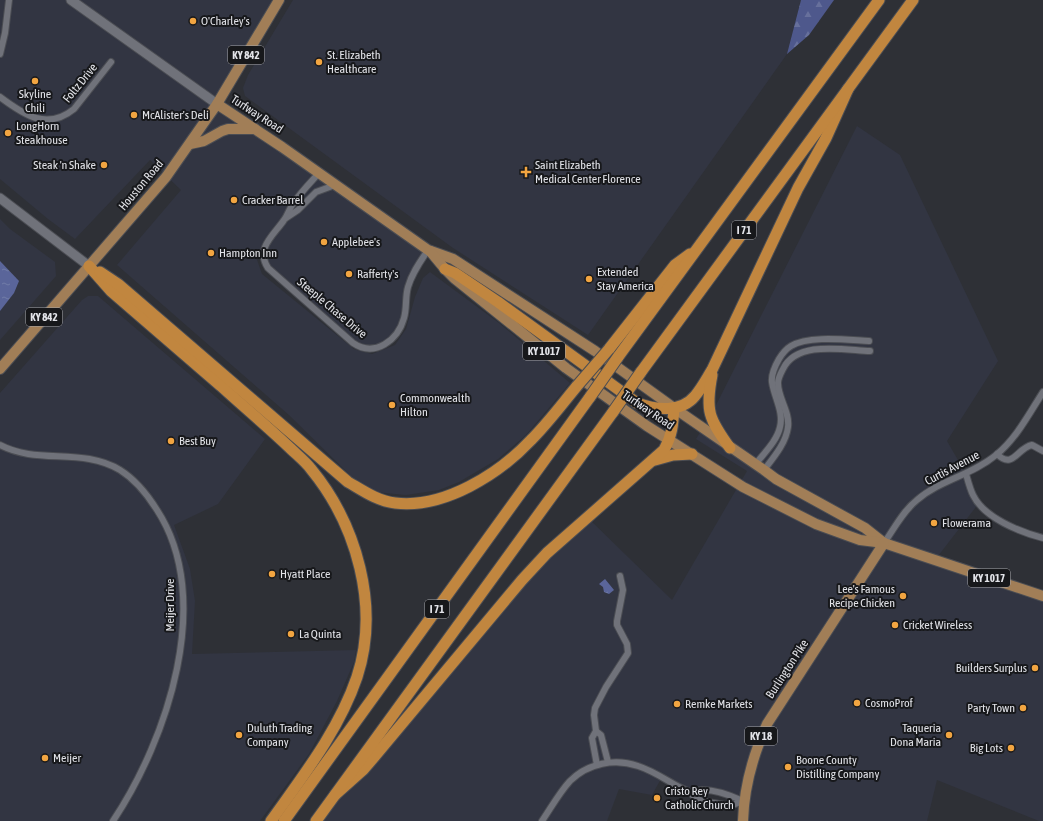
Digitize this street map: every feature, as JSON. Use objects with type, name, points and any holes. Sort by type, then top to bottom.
[{"type":"highway","name":"I 71","points":[[284,821],[618,357],[703,243],[879,0]]},
{"type":"highway","name":"I 71","points":[[316,821],[751,220],[913,0]]},
{"type":"highway","points":[[444,270],[455,273],[498,302],[637,402],[649,408],[674,408],[682,406],[694,397],[712,370],[798,188],[826,138],[848,89]]},
{"type":"highway","points":[[89,266],[118,284],[348,482],[371,496],[394,503],[416,503],[436,500],[458,492],[502,467],[531,440],[609,349],[675,265],[703,243]]},
{"type":"highway","points":[[89,266],[111,291],[272,430],[311,468],[346,524],[356,552],[363,582],[366,611],[363,650],[357,677],[344,708],[326,741],[271,821]]},
{"type":"highway","points":[[712,370],[709,388],[710,417],[730,448]]},
{"type":"highway","points":[[335,795],[363,770],[522,580],[547,553],[664,450],[670,440],[674,408]]},
{"type":"highway","points":[[652,460],[673,455],[692,454]]},
{"type":"main road","name":"Turfway Road","points":[[71,0],[217,104],[256,129],[428,250],[453,259],[595,351],[730,448],[776,479],[866,528],[884,544]]},
{"type":"main road","name":"Houston Road","points":[[0,369],[166,177],[217,104],[279,0]]},
{"type":"main road","points":[[190,144],[204,142],[228,129],[256,129]]},
{"type":"main road","points":[[0,198],[89,266]]},
{"type":"main road","name":"Turfway Road","points":[[428,250],[444,270],[566,368],[647,426],[743,487],[816,524],[860,540],[884,544],[1043,596]]},
{"type":"main road","name":"Burlington Pike","points":[[743,821],[743,801],[751,764],[758,743],[767,724],[884,544]]},
{"type":"street","points":[[0,54],[5,33],[9,0]]},
{"type":"street","name":"Foltz Drive","points":[[0,97],[26,116],[43,120],[60,118],[74,109],[110,62]]},
{"type":"street","name":"Steeple Chase Drive","points":[[319,174],[292,204],[285,219],[269,238],[265,246],[264,262],[268,268],[360,348],[375,349],[382,346],[389,341],[399,329],[404,320],[408,289],[412,276],[428,250]]},
{"type":"street","name":"Steeple Chase Drive","points":[[285,219],[298,210],[316,192],[335,185]]},
{"type":"street","points":[[755,464],[776,436],[780,428],[781,415],[772,380],[777,362],[783,353],[791,346],[811,340],[869,341]]},
{"type":"street","points":[[764,470],[780,449],[788,427],[787,414],[779,392],[778,382],[784,366],[789,360],[804,351],[815,349],[870,351]]},
{"type":"street","name":"Curtis Avenue","points":[[884,544],[917,499],[945,482],[984,465],[997,454],[1018,431],[1043,392]]},
{"type":"street","name":"Meijer Drive","points":[[0,445],[26,454],[75,456],[93,459],[104,462],[120,470],[139,486],[150,499],[167,527],[177,556],[184,594],[184,614],[180,653],[175,680],[159,734],[125,804],[113,821]]},
{"type":"street","points":[[997,454],[1002,459],[1012,459],[1025,448],[1032,445],[1043,451]]},
{"type":"street","points":[[966,474],[973,496],[980,506],[986,511],[1010,527],[1043,538]]},
{"type":"street","points":[[597,764],[592,738],[596,731],[594,715],[595,708],[606,687],[628,653],[627,644],[617,625],[617,617],[621,607],[623,590],[620,576]]},
{"type":"street","points":[[596,731],[601,735],[608,762]]},
{"type":"street","points":[[542,821],[571,780],[597,764],[608,762],[623,762],[638,766],[690,792],[695,798],[702,801],[730,806],[743,801]]},
{"type":"street","points":[[690,792],[698,789],[731,796],[743,801]]},
{"type":"shaded area","points":[[0,0],[279,0],[218,104],[428,250],[412,276],[399,329],[382,346],[360,348],[255,254],[262,274],[354,349],[372,354],[395,345],[406,329],[415,297],[423,278],[430,272],[499,323],[570,383],[526,435],[498,459],[459,482],[439,490],[406,495],[375,492],[351,476],[289,415],[117,265],[181,190],[150,160],[75,239],[48,219],[0,179]]},
{"type":"shaded area","name":"Saint Elizabeth Medical Center Florence","points":[[293,0],[801,0],[787,54],[588,335],[453,248],[245,96],[243,88],[248,75]]},
{"type":"shaded area","points":[[857,126],[900,155],[998,361],[947,441],[966,474],[979,503],[935,560],[1043,596],[1043,821],[1039,821],[937,780],[927,821],[743,821],[743,801],[699,789],[690,792],[662,777],[652,795],[619,789],[607,821],[316,821],[522,580],[587,517],[672,600],[747,471],[696,439],[710,417]]},
{"type":"shaded area","points":[[0,219],[10,229],[55,262],[56,276],[0,340]]},
{"type":"shaded area","points":[[88,296],[98,296],[265,439],[218,504],[174,525],[190,569],[195,601],[192,654],[356,650],[354,662],[337,701],[309,754],[260,821],[0,821],[0,393],[82,300]]},
{"type":"green space","points":[[801,0],[834,0],[809,35],[787,54]]},
{"type":"water","points":[[0,261],[19,281],[14,293],[0,311]]},
{"type":"water","points":[[605,579],[614,590],[609,594],[604,592],[603,587],[599,584]]},
{"type":"place","name":"O'Charley's","points":[[193,21]]},
{"type":"place","name":"St. Elizabeth Healthcare","points":[[319,62]]},
{"type":"place","name":"Skyline Chili","points":[[35,81]]},
{"type":"place","name":"McAlister's Deli","points":[[134,115]]},
{"type":"place","name":"LongHorn Steakhouse","points":[[8,133]]},
{"type":"place","name":"Steak 'n Shake","points":[[104,165]]},
{"type":"place","name":"Saint Elizabeth Medical Center Florence","points":[[526,172]]},
{"type":"place","name":"Cracker Barrel","points":[[234,200]]},
{"type":"place","name":"Applebee's","points":[[324,242]]},
{"type":"place","name":"Hampton Inn","points":[[211,253]]},
{"type":"place","name":"Rafferty's","points":[[349,274]]},
{"type":"place","name":"Extended Stay America","points":[[589,279]]},
{"type":"place","name":"Commonwealth Hilton","points":[[392,405]]},
{"type":"place","name":"Best Buy","points":[[171,441]]},
{"type":"place","name":"Flowerama","points":[[934,523]]},
{"type":"place","name":"Hyatt Place","points":[[272,574]]},
{"type":"place","name":"Lee's Famous Recipe Chicken","points":[[903,596]]},
{"type":"place","name":"Cricket Wireless","points":[[895,625]]},
{"type":"place","name":"La Quinta","points":[[291,634]]},
{"type":"place","name":"Builders Surplus","points":[[1035,668]]},
{"type":"place","name":"CosmoProf","points":[[857,703]]},
{"type":"place","name":"Remke Markets","points":[[677,704]]},
{"type":"place","name":"Party Town","points":[[1023,708]]},
{"type":"place","name":"Duluth Trading Company","points":[[239,735]]},
{"type":"place","name":"Taqueria Dona Maria","points":[[949,735]]},
{"type":"place","name":"Big Lots","points":[[1011,748]]},
{"type":"place","name":"Meijer","points":[[45,758]]},
{"type":"place","name":"Boone County Distilling Company","points":[[788,767]]},
{"type":"place","name":"Cristo Rey Catholic Church","points":[[657,798]]}]
